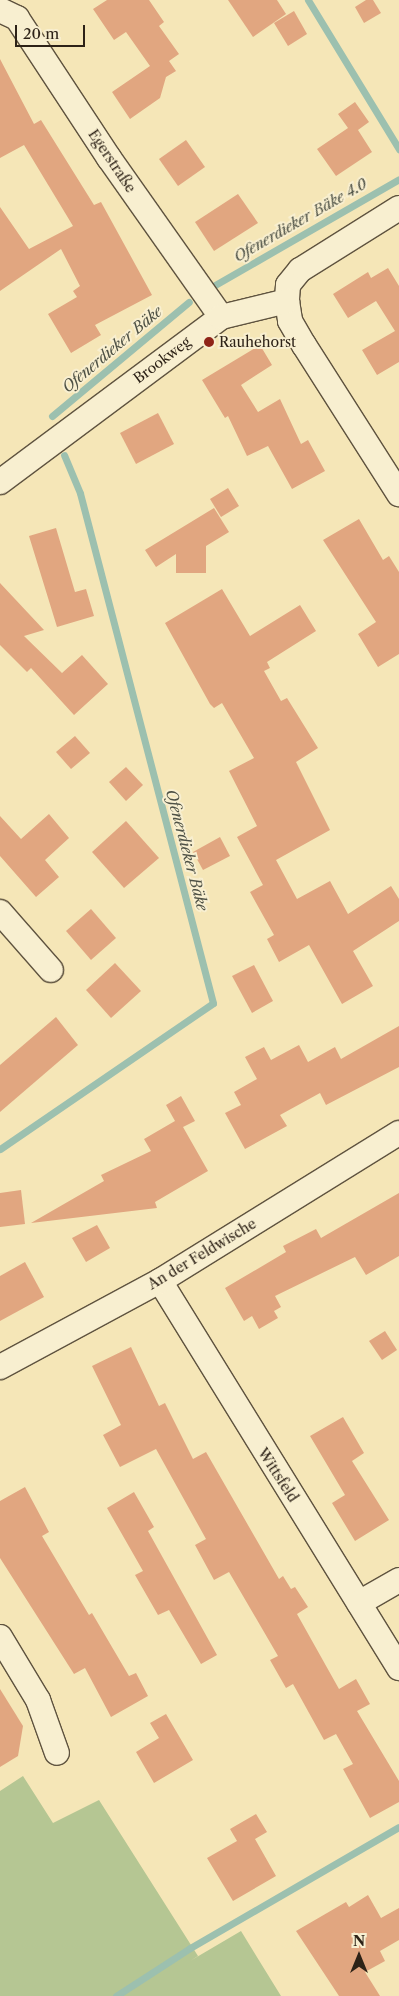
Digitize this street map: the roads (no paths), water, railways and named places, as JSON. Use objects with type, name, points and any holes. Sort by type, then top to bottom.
[{"type":"street","name":"Egerstraße","points":[[0,10],[17,18],[221,317]]},
{"type":"street","points":[[399,208],[300,270],[288,285],[287,301],[290,321],[399,494]]},
{"type":"street","name":"Brookweg","points":[[0,482],[221,317],[287,301]]},
{"type":"street","points":[[0,912],[51,970]]},
{"type":"street","name":"An der Feldwische","points":[[0,1367],[160,1281],[399,1132]]},
{"type":"street","name":"Wittsfeld","points":[[160,1281],[245,1424],[399,1668]]},
{"type":"street","points":[[359,1603],[399,1580]]},
{"type":"street","points":[[0,1637],[38,1700],[57,1753]]},
{"type":"waterway","name":"Ofenerdieker Bäke 4.0","points":[[308,0],[399,149]]},
{"type":"waterway","name":"Ofenerdieker Bäke 4.0","points":[[215,285],[399,179]]},
{"type":"waterway","name":"Ofenerdieker Bäke","points":[[52,416],[189,302]]},
{"type":"waterway","name":"Ofenerdieker Bäke","points":[[0,1149],[213,1003],[80,493],[64,455]]},
{"type":"waterway","points":[[116,1996],[190,1948],[399,1827]]},
{"type":"place","name":"Rauhehorst","points":[[209,342]]}]
